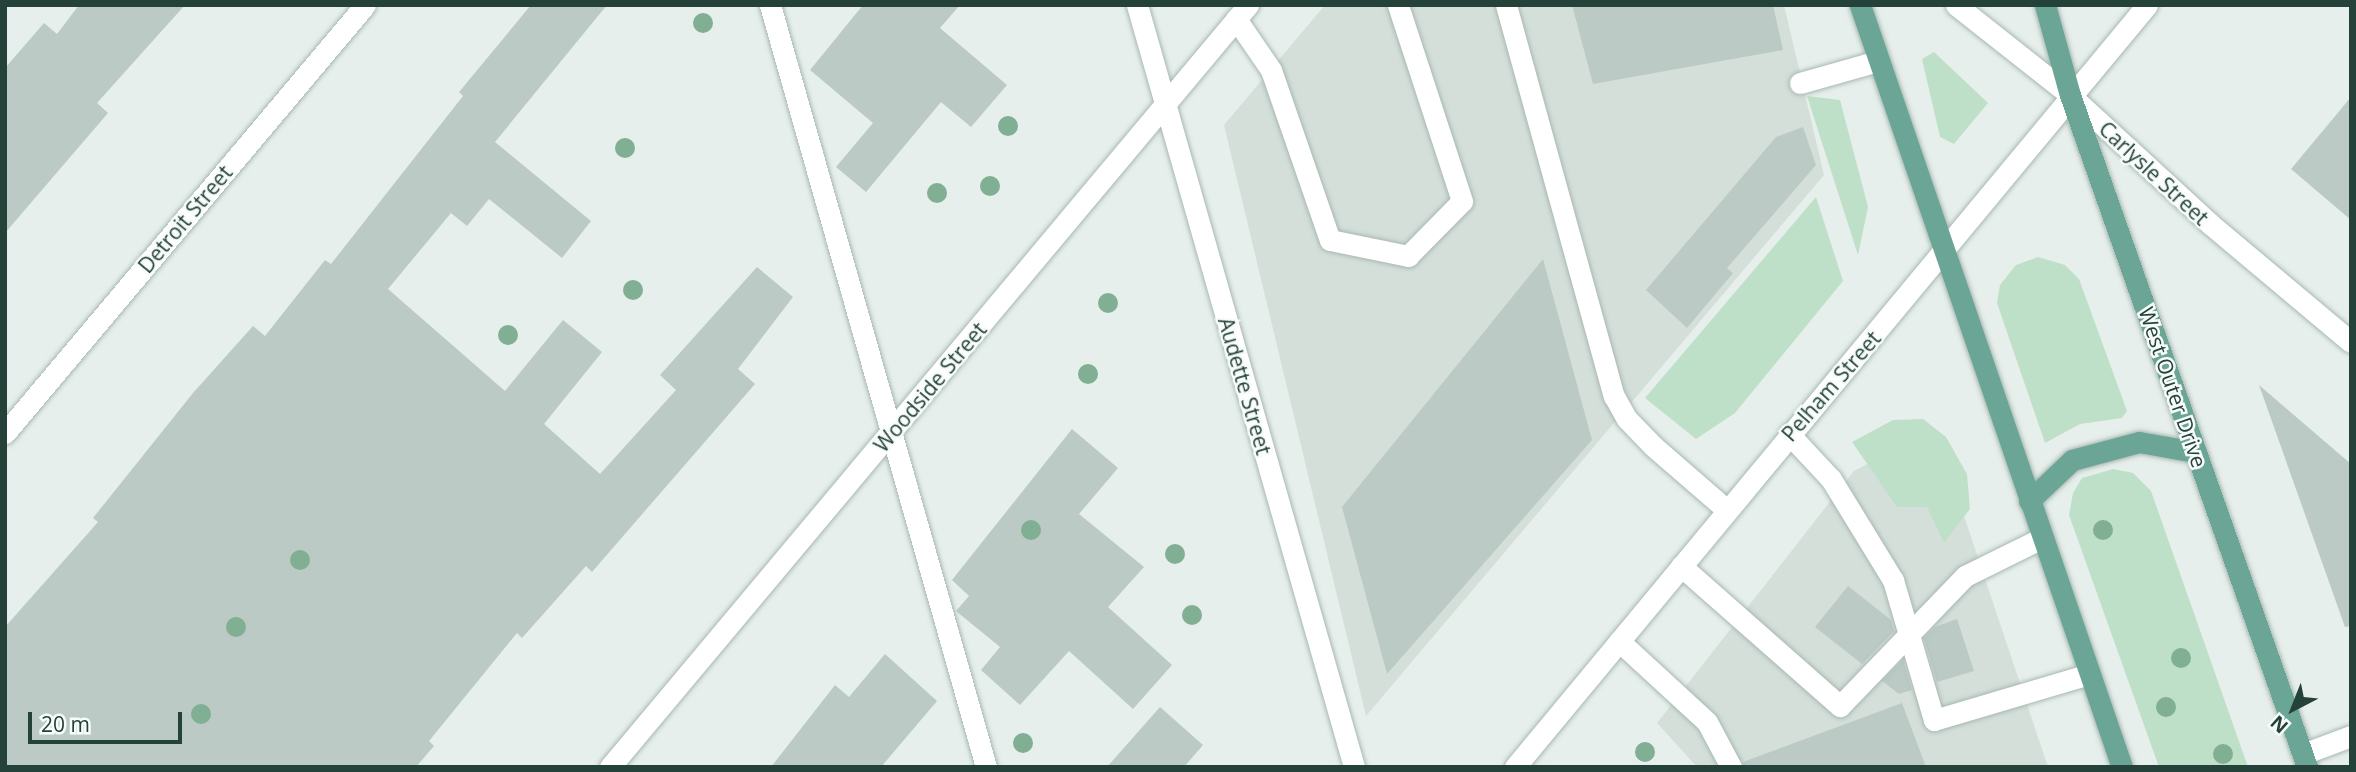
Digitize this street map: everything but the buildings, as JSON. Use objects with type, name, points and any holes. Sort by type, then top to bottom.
[{"type":"main road","points":[[1860,5],[1941,249],[2122,767]]},
{"type":"main road","name":"West Outer Drive","points":[[2045,5],[2070,95],[2305,760]]},
{"type":"main road","points":[[2029,501],[2072,460],[2139,442],[2196,452]]},
{"type":"street","name":"Detroit Street","points":[[5,433],[365,5]]},
{"type":"street","points":[[770,5],[986,767]]},
{"type":"street","name":"Audette Street","points":[[1137,5],[1354,767]]},
{"type":"street","points":[[1242,12],[1271,70],[1330,240],[1408,256],[1462,201],[1398,5]]},
{"type":"street","points":[[1506,5],[1614,396],[1628,419],[1653,446],[1727,510]]},
{"type":"street","name":"Carlysle Street","points":[[1956,5],[2070,95],[2209,223],[2351,342]]},
{"type":"street","name":"Pelham Street","points":[[1515,767],[1789,434],[1877,333],[1941,249],[2147,5]]},
{"type":"street","name":"Woodside Street","points":[[610,767],[1242,12]]},
{"type":"street","points":[[1800,83],[1878,61]]},
{"type":"street","points":[[1789,434],[1830,479],[1893,580],[1934,720],[2089,674]]},
{"type":"street","points":[[1681,566],[1840,706],[1910,638],[1965,576],[2042,538]]},
{"type":"street","points":[[1619,641],[1707,722],[1731,767]]},
{"type":"street","points":[[2305,760],[2351,736]]},
{"type":"shaded area","points":[[1325,5],[1784,5],[1824,175],[1366,716],[1224,125]]},
{"type":"shaded area","points":[[1908,442],[1940,444],[2048,767],[1697,767],[1657,723],[1854,471]]},
{"type":"green space","points":[[1934,52],[1988,103],[1954,144],[1940,137],[1922,59]]},
{"type":"green space","points":[[1807,96],[1840,100],[1868,207],[1858,255]]},
{"type":"green space","points":[[1816,197],[1843,281],[1735,413],[1696,439],[1645,398]]},
{"type":"green space","points":[[2038,257],[2065,265],[2079,279],[2127,411],[2122,418],[2080,424],[2045,443],[1997,303],[2000,285],[2016,265]]},
{"type":"green space","points":[[1923,419],[1946,437],[1967,474],[1970,509],[1944,543],[1927,507],[1897,507],[1852,442],[1893,420]]},
{"type":"green space","points":[[2113,469],[2133,473],[2151,491],[2248,767],[2159,767],[2069,515],[2073,493],[2082,478]]}]
